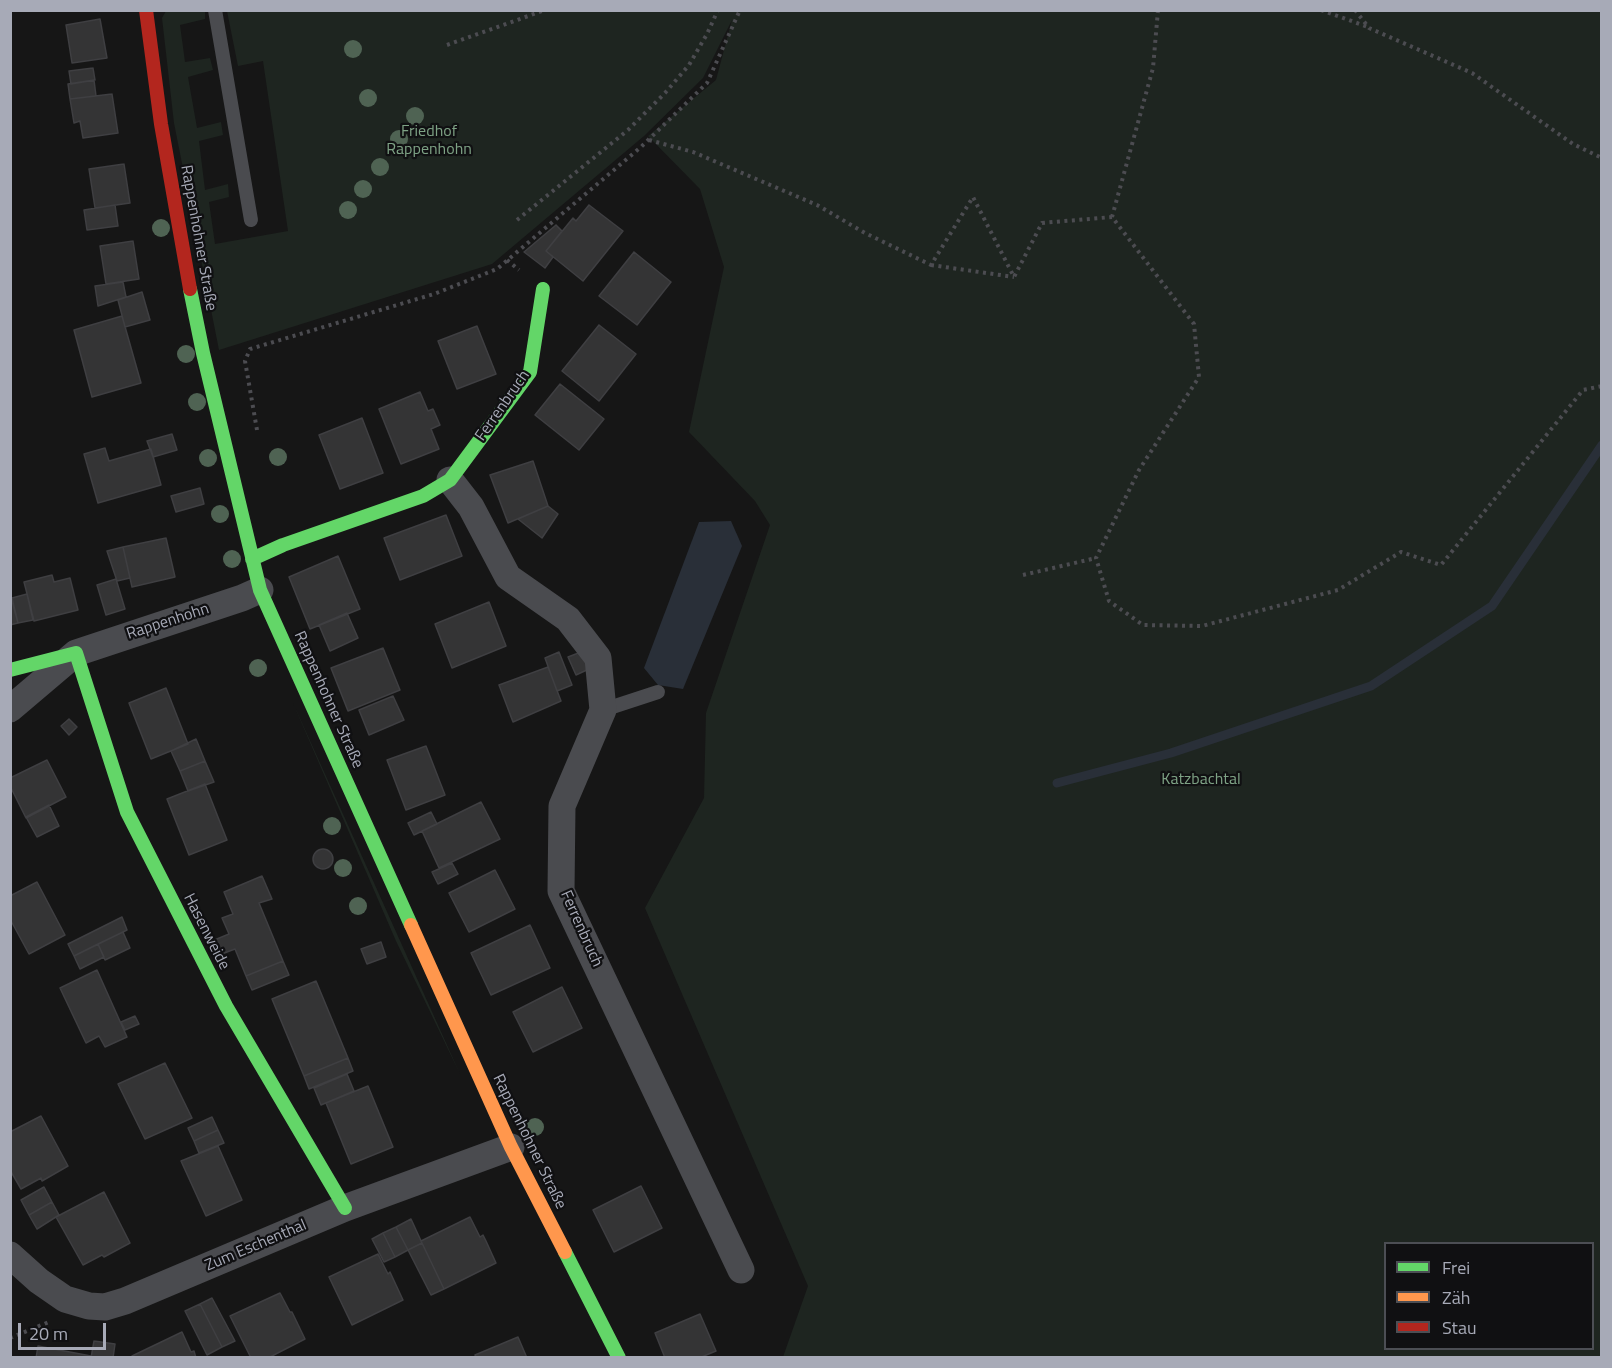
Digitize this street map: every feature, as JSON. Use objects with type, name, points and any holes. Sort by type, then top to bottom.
[{"type":"street","name":"Rappenhohner Straße","points":[[146,10],[161,124],[182,247],[203,353],[260,590],[511,1147],[619,1358]]},
{"type":"street","name":"Ferrenbruch","points":[[252,559],[283,545],[423,496],[450,480],[530,372],[543,290]]},
{"type":"street","name":"Ferrenbruch","points":[[450,480],[471,507],[508,577],[568,619],[598,658],[603,710],[562,806],[561,891],[741,1270]]},
{"type":"street","name":"Rappenhohn","points":[[10,670],[75,653],[260,590]]},
{"type":"street","name":"Rappenhohn","points":[[10,710],[75,653]]},
{"type":"street","name":"Hasenweide","points":[[75,653],[128,812],[225,1006],[345,1208]]},
{"type":"street","name":"Zum Eschenthal","points":[[10,1256],[39,1281],[65,1299],[89,1306],[105,1307],[125,1301],[345,1208],[511,1147]]},
{"type":"lane","points":[[215,10],[251,220]]},
{"type":"lane","points":[[603,710],[658,692]]},
{"type":"path","points":[[447,45],[545,10]]},
{"type":"path","points":[[517,220],[628,130],[665,93],[689,65],[718,10]]},
{"type":"path","points":[[258,438],[245,361],[250,349],[434,294],[497,269],[648,139],[707,83],[740,10]]},
{"type":"path","points":[[1112,217],[1154,68],[1158,10]]},
{"type":"path","points":[[1321,10],[1369,28],[1472,73],[1573,144],[1602,158]]},
{"type":"path","points":[[1354,10],[1369,28]]},
{"type":"path","points":[[648,139],[693,152],[817,205],[932,265],[1014,277]]},
{"type":"path","points":[[932,265],[973,197],[1014,277]]},
{"type":"path","points":[[1014,277],[1042,224],[1112,217]]},
{"type":"path","points":[[1112,217],[1194,324],[1199,377],[1139,470],[1096,558],[1109,602],[1143,625],[1202,626],[1338,590],[1401,552],[1441,565],[1583,390],[1602,386]]},
{"type":"path","points":[[1023,575],[1096,558]]},
{"type":"green space","points":[[166,11],[205,11],[205,19],[180,25],[185,62],[210,58],[213,70],[188,77],[197,128],[221,122],[223,135],[199,141],[205,190],[228,184],[229,197],[209,202],[215,244],[288,231],[263,61],[238,66],[227,11],[1601,11],[1601,1357],[783,1357],[808,1286],[645,908],[704,798],[706,713],[770,525],[755,501],[689,432],[724,267],[700,189],[648,136],[716,80],[732,20],[703,78],[644,136],[492,264],[219,350],[174,123],[162,18]]},
{"type":"green space","points":[[293,703],[460,1074],[396,941]]},
{"type":"shaded area","points":[[731,521],[742,546],[683,689],[658,685],[644,668],[699,522]]},
{"type":"building","points":[[100,19],[107,58],[72,63],[66,25]]},
{"type":"building","points":[[93,68],[95,80],[71,84],[69,71]]},
{"type":"building","points":[[94,80],[96,96],[70,99],[68,84]]},
{"type":"building","points":[[112,94],[118,133],[83,138],[80,121],[74,123],[70,99]]},
{"type":"building","points":[[124,164],[130,203],[95,208],[89,169]]},
{"type":"building","points":[[115,205],[118,226],[87,230],[84,210]]},
{"type":"building","points":[[589,205],[623,231],[583,281],[546,251],[573,218],[576,221]]},
{"type":"building","points":[[556,225],[562,231],[546,251],[553,257],[545,268],[524,252]]},
{"type":"building","points":[[133,241],[139,279],[106,284],[100,246]]},
{"type":"building","points":[[634,252],[671,282],[637,325],[599,296]]},
{"type":"building","points":[[123,282],[126,297],[98,306],[95,286]]},
{"type":"building","points":[[142,292],[150,320],[125,327],[118,300]]},
{"type":"building","points":[[122,316],[141,383],[92,397],[74,330]]},
{"type":"building","points":[[599,325],[636,354],[599,401],[562,371]]},
{"type":"building","points":[[477,326],[496,374],[457,389],[438,341]]},
{"type":"building","points":[[560,384],[604,419],[579,450],[535,415]]},
{"type":"building","points":[[420,392],[428,411],[433,409],[440,425],[431,429],[439,449],[401,464],[379,409]]},
{"type":"building","points":[[362,418],[383,473],[340,489],[319,435]]},
{"type":"building","points":[[172,434],[177,450],[153,457],[147,441]]},
{"type":"building","points":[[105,448],[109,461],[151,449],[161,485],[98,503],[84,454]]},
{"type":"building","points":[[533,461],[548,506],[508,523],[490,475]]},
{"type":"building","points":[[200,488],[204,504],[176,512],[171,496]]},
{"type":"building","points":[[548,506],[558,514],[542,538],[518,519]]},
{"type":"building","points":[[446,515],[462,556],[400,580],[384,538]]},
{"type":"building","points":[[166,538],[175,577],[132,587],[123,547]]},
{"type":"building","points":[[123,547],[130,578],[117,581],[107,551]]},
{"type":"building","points":[[338,556],[360,609],[310,629],[289,577]]},
{"type":"building","points":[[52,575],[54,582],[70,578],[78,610],[34,621],[24,582]]},
{"type":"building","points":[[116,579],[125,609],[106,615],[97,585]]},
{"type":"building","points":[[27,594],[33,620],[18,623],[12,598]]},
{"type":"building","points":[[10,601],[12,601],[18,623],[10,625]]},
{"type":"building","points":[[489,602],[506,646],[452,668],[435,624]]},
{"type":"building","points":[[347,613],[358,638],[330,651],[319,625]]},
{"type":"building","points":[[383,648],[400,690],[348,711],[331,668]]},
{"type":"building","points":[[559,652],[572,685],[557,691],[545,658]]},
{"type":"building","points":[[581,652],[589,669],[576,675],[568,657]]},
{"type":"building","points":[[548,667],[561,701],[513,722],[499,685]]},
{"type":"building","points":[[166,688],[188,744],[151,759],[129,703]]},
{"type":"building","points":[[393,696],[404,720],[369,735],[359,710]]},
{"type":"building","points":[[69,719],[77,727],[69,735],[61,726]]},
{"type":"building","points":[[196,739],[205,761],[180,771],[171,751]]},
{"type":"building","points":[[426,746],[445,795],[406,810],[387,760]]},
{"type":"building","points":[[47,760],[66,797],[26,818],[10,786],[10,778]]},
{"type":"building","points":[[205,761],[214,782],[188,791],[180,771]]},
{"type":"building","points":[[205,784],[227,840],[189,855],[167,799]]},
{"type":"building","points":[[481,802],[500,839],[439,868],[422,831]]},
{"type":"building","points":[[49,805],[59,826],[37,837],[26,817]]},
{"type":"building","points":[[431,812],[437,824],[414,835],[408,823]]},
{"type":"building","points":[[323,849],[330,852],[333,859],[330,866],[323,869],[316,866],[313,859],[316,852]]},
{"type":"building","points":[[452,863],[458,874],[438,884],[432,872]]},
{"type":"building","points":[[495,870],[515,909],[469,932],[449,893]]},
{"type":"building","points":[[262,876],[272,899],[259,903],[283,961],[246,976],[235,949],[219,955],[212,941],[229,934],[222,918],[233,914],[224,892]]},
{"type":"building","points":[[37,882],[65,935],[29,954],[10,919],[10,896]]},
{"type":"building","points":[[122,917],[127,930],[74,956],[68,944]]},
{"type":"building","points":[[530,925],[550,968],[491,995],[471,953]]},
{"type":"building","points":[[123,932],[130,948],[105,960],[98,944]]},
{"type":"building","points":[[381,942],[386,957],[367,964],[361,949]]},
{"type":"building","points":[[98,944],[104,957],[80,969],[74,956]]},
{"type":"building","points":[[283,961],[289,975],[252,990],[246,976]]},
{"type":"building","points":[[97,970],[127,1037],[105,1047],[99,1036],[86,1043],[60,988]]},
{"type":"building","points":[[316,981],[348,1058],[304,1076],[272,999]]},
{"type":"building","points":[[562,987],[582,1028],[533,1052],[513,1012]]},
{"type":"building","points":[[135,1016],[139,1024],[125,1030],[121,1022]]},
{"type":"building","points":[[348,1058],[353,1071],[309,1089],[304,1076]]},
{"type":"building","points":[[165,1063],[192,1118],[145,1139],[118,1084]]},
{"type":"building","points":[[347,1074],[354,1091],[321,1105],[314,1088]]},
{"type":"building","points":[[368,1086],[393,1147],[351,1164],[326,1103]]},
{"type":"building","points":[[41,1116],[68,1166],[42,1181],[41,1178],[21,1189],[10,1170],[10,1132]]},
{"type":"building","points":[[212,1117],[218,1130],[194,1141],[188,1128]]},
{"type":"building","points":[[218,1130],[224,1143],[199,1153],[194,1141]]},
{"type":"building","points":[[218,1146],[242,1200],[206,1216],[181,1161]]},
{"type":"building","points":[[641,1186],[662,1228],[614,1252],[593,1210]]},
{"type":"building","points":[[44,1187],[52,1202],[29,1215],[21,1200]]},
{"type":"building","points":[[104,1192],[130,1243],[83,1265],[56,1217]]},
{"type":"building","points":[[52,1202],[59,1215],[37,1229],[29,1215]]},
{"type":"building","points":[[470,1217],[480,1237],[483,1235],[496,1263],[444,1289],[421,1241]]},
{"type":"building","points":[[411,1219],[422,1243],[408,1250],[396,1227]]},
{"type":"building","points":[[396,1227],[408,1250],[395,1257],[383,1233]]},
{"type":"building","points":[[383,1233],[395,1257],[384,1262],[372,1239]]},
{"type":"building","points":[[422,1243],[444,1289],[431,1295],[408,1250]]},
{"type":"building","points":[[378,1254],[388,1274],[390,1272],[403,1300],[352,1325],[329,1277]]},
{"type":"building","points":[[280,1293],[305,1339],[268,1358],[251,1358],[230,1316]]},
{"type":"building","points":[[212,1298],[235,1341],[222,1347],[200,1304]]},
{"type":"building","points":[[200,1304],[222,1347],[207,1355],[185,1311]]},
{"type":"building","points":[[700,1314],[716,1351],[699,1358],[665,1358],[655,1333]]},
{"type":"building","points":[[182,1332],[196,1358],[133,1358],[132,1356]]},
{"type":"building","points":[[518,1337],[527,1358],[476,1358],[475,1355]]},
{"type":"building","points":[[94,1341],[115,1344],[113,1358],[91,1358]]},
{"type":"building","points":[[38,1346],[91,1356],[91,1358],[36,1358]]},
{"type":"waterway","points":[[1057,783],[1171,753],[1371,686],[1492,606],[1602,445]]},
{"type":"traffic: fast","points":[[190,289],[203,353],[260,590],[411,925]]},
{"type":"traffic: fast","points":[[252,559],[283,545],[423,496],[450,480],[530,372],[543,289]]},
{"type":"traffic: fast","points":[[10,670],[76,653],[127,812],[226,1006],[345,1208]]},
{"type":"traffic: fast","points":[[565,1252],[619,1358]]},
{"type":"traffic: slow","points":[[411,925],[511,1147],[565,1252]]},
{"type":"traffic: jam","points":[[146,10],[161,124],[190,289]]},
{"type":"park label","name":"Friedhof Rappenhohn","points":[[429,141]]},
{"type":"park label","name":"Katzbachtal","points":[[1201,780]]}]
